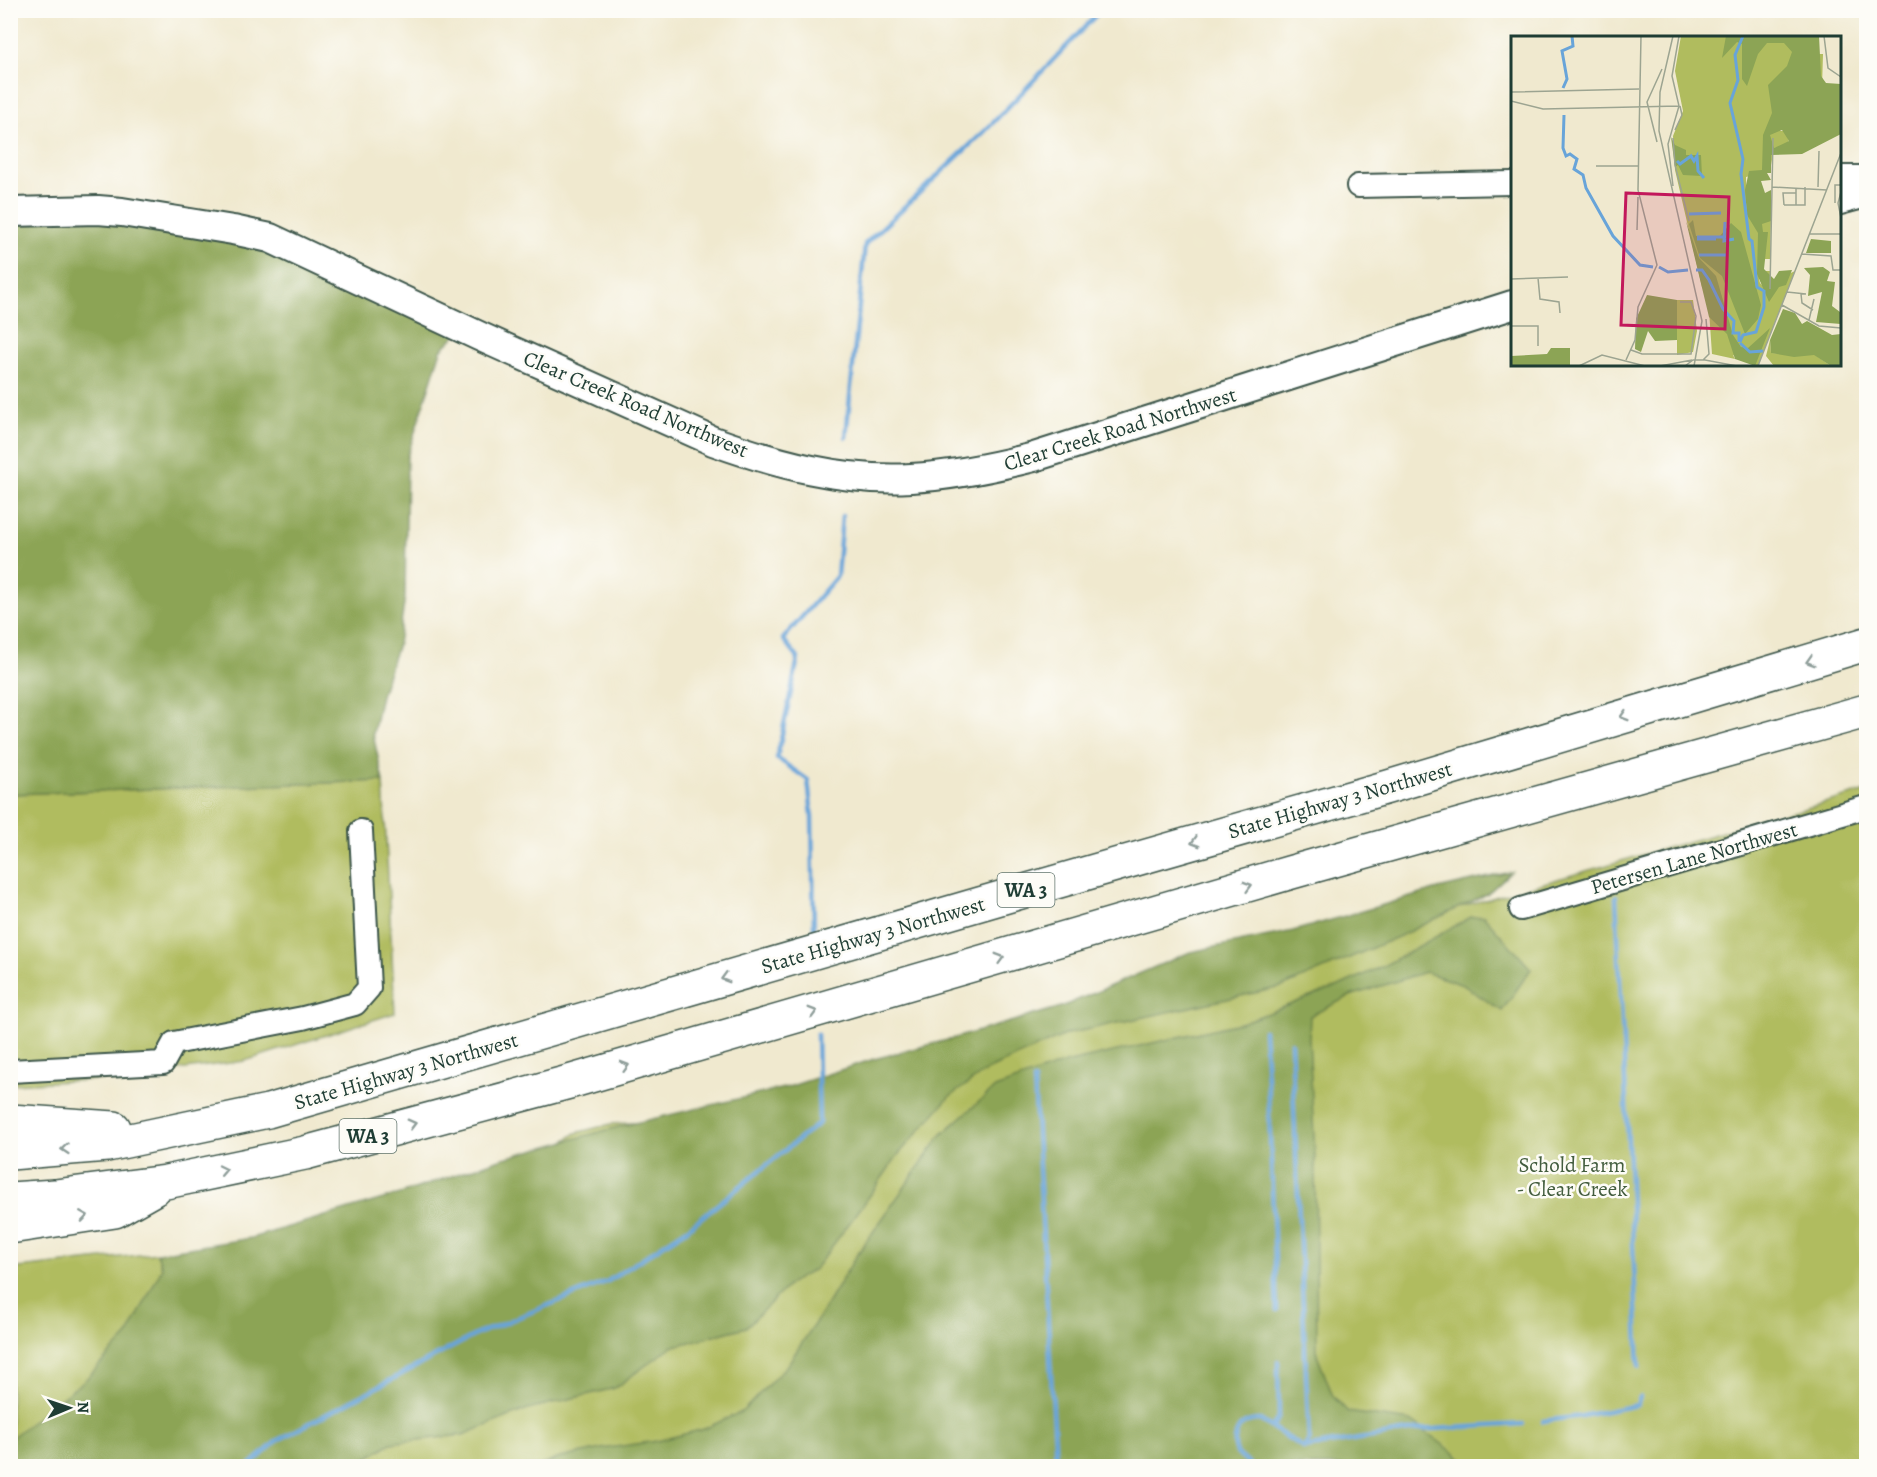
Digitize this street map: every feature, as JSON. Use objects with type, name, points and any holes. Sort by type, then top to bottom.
[{"type":"highway","name":"State Highway 3 Northwest","points":[[10,1153],[107,1144],[279,1108],[1025,890],[1388,787],[1866,644]]},
{"type":"highway","name":"WA 3","points":[[10,1199],[55,1196],[166,1182],[305,1153],[569,1082],[1304,869],[1866,711]]},
{"type":"highway","points":[[10,1121],[126,1129],[184,1128]]},
{"type":"highway","points":[[10,1227],[115,1211],[166,1182]]},
{"type":"main road","points":[[1841,199],[1866,192]]},
{"type":"main road","name":"Clear Creek Road Northwest","points":[[10,212],[98,210],[122,212],[270,238],[479,336],[713,441],[804,469],[879,478],[950,474],[990,468],[1034,457],[1511,305]]},
{"type":"street","points":[[1841,177],[1866,177]]},
{"type":"street","points":[[1358,186],[1511,183]]},
{"type":"street","name":"Petersen Lane Northwest","points":[[1521,909],[1866,807]]},
{"type":"street","points":[[10,1071],[163,1063],[174,1043],[303,1018],[355,1004],[369,988],[361,831]]},
{"type":"green space","points":[[10,212],[233,230],[463,328],[441,350],[407,457],[405,597],[398,644],[381,695],[373,734],[383,781],[11,794]]},
{"type":"green space","points":[[383,781],[395,1013],[245,1061],[110,1079],[11,1084],[11,794]]},
{"type":"green space","name":"Schold Farm - Clear Creek","points":[[1866,791],[1866,1466],[11,1466],[10,1269],[157,1253],[162,1268],[154,1284],[453,1221],[576,1133],[611,1124],[721,1118]]},
{"type":"green space","points":[[1511,872],[1487,894],[1400,936],[1282,987],[1067,1034],[989,1069],[949,1097],[898,1155],[815,1269],[792,1282],[746,1327],[671,1347],[615,1388],[528,1409],[463,1435],[391,1443],[354,1466],[11,1466],[11,1438],[86,1379],[128,1335],[162,1268],[157,1253],[251,1238],[400,1194],[500,1159],[618,1127],[788,1087],[874,1059],[1061,1007],[1190,952],[1293,931],[1438,889]]},
{"type":"green space","points":[[1484,916],[1531,969],[1502,1011],[1463,985],[1425,972],[1350,996],[1310,1016],[1309,1038],[1315,1157],[1317,1355],[1333,1396],[1348,1412],[1411,1421],[1472,1466],[538,1466],[560,1458],[657,1441],[704,1429],[743,1411],[788,1364],[856,1256],[942,1134],[995,1088],[1065,1063],[1244,1022],[1339,986],[1387,964],[1471,917]]},
{"type":"waterway","points":[[846,437],[865,244],[986,130],[1101,10]]},
{"type":"waterway","points":[[814,932],[812,816],[808,780],[777,758],[798,658],[783,639],[837,576],[842,516]]},
{"type":"waterway","points":[[1616,896],[1639,1367]]},
{"type":"waterway","points":[[1264,1031],[1277,1310]]},
{"type":"waterway","points":[[249,1466],[278,1440],[477,1334],[608,1281],[687,1229],[819,1123],[817,1034]]},
{"type":"waterway","points":[[1291,1042],[1309,1440],[1304,1448]]},
{"type":"waterway","points":[[1034,1080],[1056,1461]]},
{"type":"waterway","points":[[1272,1427],[1279,1417],[1278,1362]]},
{"type":"waterway","points":[[1543,1421],[1637,1405],[1640,1397]]},
{"type":"waterway","points":[[1252,1466],[1237,1453],[1235,1443],[1241,1426],[1253,1421],[1260,1420],[1304,1448],[1415,1430],[1523,1424]]}]
